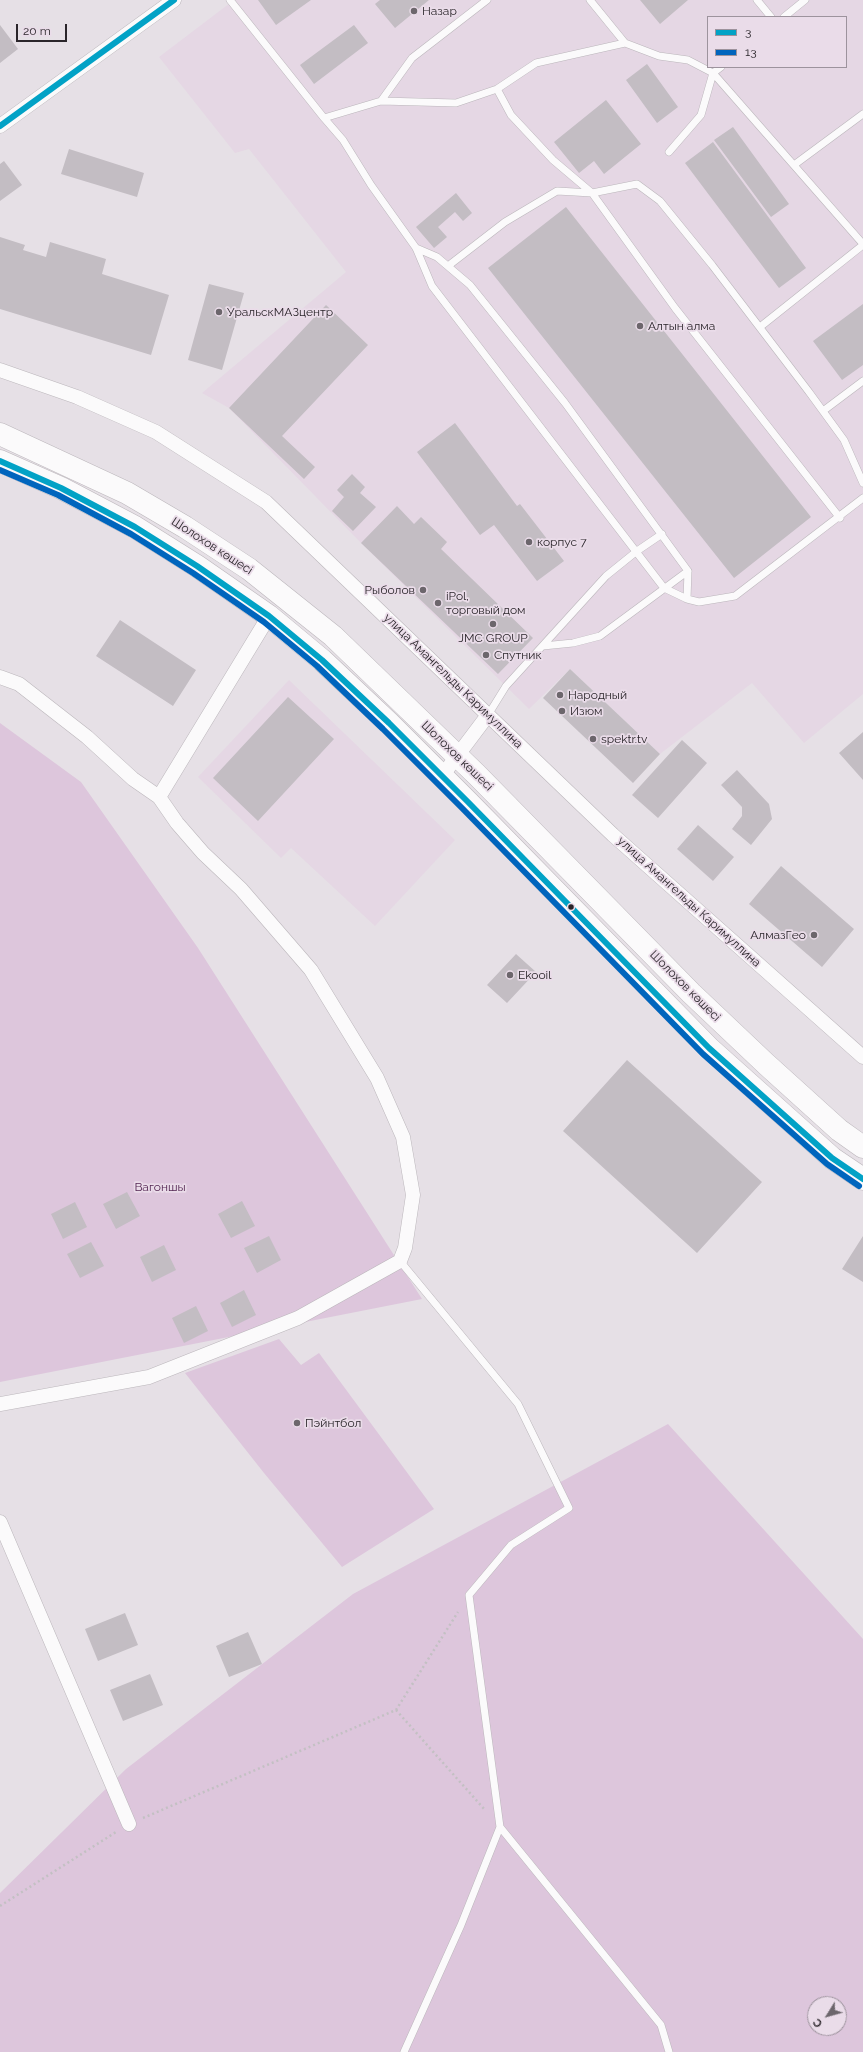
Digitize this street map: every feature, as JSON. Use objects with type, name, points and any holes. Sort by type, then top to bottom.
[{"type":"highway","name":"Шолохов көшесі","points":[[0,434],[127,493],[186,527],[249,569],[333,636],[457,755],[692,993],[766,1064],[839,1130],[863,1147]]},
{"type":"highway","name":"Шолохов көшесі","points":[[0,461],[62,488],[136,527],[197,566],[269,616],[322,660],[442,776],[709,1048],[832,1158],[863,1179]]},
{"type":"street","points":[[0,126],[174,0]]},
{"type":"street","name":"улица Амангельды Каримуллина","points":[[0,370],[77,397],[156,432],[266,502],[613,835],[863,1057]]},
{"type":"street","points":[[159,797],[269,616]]},
{"type":"street","points":[[0,677],[19,684],[87,737],[133,779],[159,797],[177,823],[203,854],[242,889],[310,970],[377,1078],[402,1137],[413,1195],[405,1248],[400,1261],[298,1318],[149,1377],[0,1404]]},
{"type":"street","points":[[442,776],[488,715]]},
{"type":"street","points":[[0,1522],[129,1824]]},
{"type":"lane","points":[[230,0],[343,140],[371,185],[416,248],[432,286],[664,588],[687,599],[699,602],[735,596],[840,518],[863,498]]},
{"type":"lane","points":[[381,101],[412,58],[487,0]]},
{"type":"lane","points":[[590,0],[625,43],[658,56],[688,60],[713,73],[863,244],[760,327]]},
{"type":"lane","points":[[757,0],[770,16]]},
{"type":"lane","points":[[785,16],[805,0]]},
{"type":"lane","points":[[324,118],[381,101],[456,103],[497,89],[536,63],[625,43]]},
{"type":"lane","points":[[669,152],[701,115],[713,73],[720,68]]},
{"type":"lane","points":[[497,89],[511,115],[553,160],[592,193],[675,308],[840,518]]},
{"type":"lane","points":[[794,165],[863,114]]},
{"type":"lane","points":[[448,266],[505,222],[556,191],[592,193],[637,184],[660,201],[712,264],[760,327],[844,440],[863,483]]},
{"type":"lane","points":[[416,248],[448,266],[470,285],[565,403],[688,571],[687,599]]},
{"type":"lane","points":[[823,411],[863,381]]},
{"type":"lane","points":[[488,715],[506,686],[606,576],[637,551],[662,534]]},
{"type":"lane","points":[[543,646],[573,643],[600,636],[688,571]]},
{"type":"lane","points":[[400,1261],[518,1404],[569,1508],[511,1545],[469,1595],[500,1827],[460,1925],[404,2052]]},
{"type":"lane","points":[[500,1827],[661,2025],[669,2052]]},
{"type":"path","points":[[0,1906],[129,1824],[396,1710],[469,1595]]},
{"type":"path","points":[[396,1710],[500,1827]]},
{"type":"shaded area","name":"Алтын алма","points":[[234,0],[863,0],[863,694],[804,743],[752,683],[660,754],[570,669],[529,709],[361,543],[229,408],[202,393],[346,272],[249,149],[235,153],[159,57]]},
{"type":"shaded area","points":[[289,680],[455,840],[375,926],[291,848],[281,858],[198,777]]},
{"type":"green space","name":"Вагоншы","points":[[0,723],[81,782],[198,948],[422,1299],[0,1382]]},
{"type":"green space","name":"Пэйнтбол","points":[[279,1339],[301,1365],[319,1353],[434,1509],[342,1567],[264,1473],[185,1373]]},
{"type":"green space","points":[[668,1424],[863,1639],[863,2052],[0,2052],[0,1893],[126,1769],[353,1594]]},
{"type":"building","points":[[258,0],[311,0],[276,25]]},
{"type":"building","points":[[380,0],[429,0],[395,28],[375,4]]},
{"type":"building","points":[[640,0],[688,0],[660,24]]},
{"type":"building","points":[[0,25],[18,49],[0,63]]},
{"type":"building","points":[[354,25],[368,43],[314,84],[300,65]]},
{"type":"building","points":[[647,64],[678,107],[657,123],[626,80]]},
{"type":"building","points":[[606,100],[641,144],[604,174],[594,161],[579,173],[554,142]]},
{"type":"building","points":[[733,127],[789,204],[771,217],[714,140]]},
{"type":"building","points":[[713,142],[806,268],[779,288],[685,163]]},
{"type":"building","points":[[69,149],[144,173],[137,197],[61,174]]},
{"type":"building","points":[[4,161],[22,185],[0,201],[0,164]]},
{"type":"building","points":[[456,193],[472,213],[463,221],[455,212],[438,227],[447,237],[434,248],[416,227]]},
{"type":"building","points":[[566,207],[811,517],[734,578],[488,268]]},
{"type":"building","points":[[0,237],[25,245],[23,250],[46,257],[50,242],[106,259],[102,274],[169,295],[151,355],[0,309]]},
{"type":"building","points":[[209,284],[244,293],[222,370],[188,360]]},
{"type":"building","points":[[863,304],[863,365],[842,380],[813,341]]},
{"type":"building","points":[[326,305],[368,345],[282,436],[315,467],[304,479],[229,408]]},
{"type":"building","points":[[455,423],[517,506],[520,504],[564,561],[537,581],[494,525],[480,535],[417,452]]},
{"type":"building","points":[[352,474],[365,487],[360,493],[376,507],[353,531],[332,511],[344,497],[337,490]]},
{"type":"building","points":[[397,506],[414,524],[421,517],[447,542],[441,549],[533,638],[498,674],[361,543]]},
{"type":"building","points":[[120,620],[196,670],[173,706],[96,656]]},
{"type":"building","points":[[570,669],[660,754],[633,783],[543,698]]},
{"type":"building","points":[[288,697],[334,739],[258,821],[213,778]]},
{"type":"building","points":[[863,732],[863,780],[839,753]]},
{"type":"building","points":[[682,740],[707,763],[658,818],[632,795]]},
{"type":"building","points":[[737,770],[769,804],[772,819],[751,845],[732,829],[742,816],[742,807],[721,785]]},
{"type":"building","points":[[698,825],[734,857],[713,881],[677,849]]},
{"type":"building","points":[[781,866],[854,929],[822,967],[749,904]]},
{"type":"building","points":[[516,954],[536,972],[507,1003],[487,985]]},
{"type":"building","points":[[627,1060],[762,1182],[697,1253],[563,1131]]},
{"type":"building","points":[[127,1192],[140,1216],[116,1229],[103,1204]]},
{"type":"building","points":[[242,1201],[255,1226],[231,1238],[218,1214]]},
{"type":"building","points":[[75,1202],[87,1227],[63,1239],[51,1214]]},
{"type":"building","points":[[269,1236],[281,1260],[257,1273],[244,1248]]},
{"type":"building","points":[[863,1236],[863,1282],[842,1269]]},
{"type":"building","points":[[91,1242],[104,1266],[80,1278],[67,1254]]},
{"type":"building","points":[[164,1245],[176,1270],[152,1282],[140,1257]]},
{"type":"building","points":[[244,1290],[256,1315],[232,1327],[220,1303]]},
{"type":"building","points":[[196,1306],[208,1331],[184,1343],[172,1318]]},
{"type":"building","points":[[125,1613],[138,1645],[98,1661],[85,1629]]},
{"type":"building","points":[[248,1632],[262,1664],[229,1677],[216,1646]]},
{"type":"building","points":[[150,1674],[163,1705],[123,1721],[110,1690]]},
{"type":"transit line","name":"3","points":[[0,126],[174,0]]},
{"type":"transit line","name":"3","points":[[0,461],[61,488],[135,527],[197,566],[269,616],[322,660],[389,723],[468,802],[709,1048],[832,1158],[863,1179]]},
{"type":"transit line","name":"13","points":[[0,470],[58,495],[131,534],[193,573],[264,622],[317,666],[462,808],[703,1054],[827,1164],[859,1186]]},
{"type":"place","name":"Назар","points":[[414,11]]},
{"type":"place","name":"УральскМАЗцентр","points":[[219,312]]},
{"type":"place","name":"Алтын алма","points":[[640,326]]},
{"type":"place","name":"корпус 7","points":[[529,542]]},
{"type":"place","name":"Рыболов","points":[[423,590]]},
{"type":"place","name":"iPol, торговый дом","points":[[438,603]]},
{"type":"place","name":"JMC GROUP","points":[[493,624]]},
{"type":"place","name":"Спутник","points":[[486,655]]},
{"type":"place","name":"Народный","points":[[560,695]]},
{"type":"place","name":"Изюм","points":[[562,711]]},
{"type":"place","name":"spektr.tv","points":[[593,739]]},
{"type":"place","name":"АлмазГео","points":[[814,935]]},
{"type":"place","name":"Ekooil","points":[[510,975]]},
{"type":"place","name":"Пэйнтбол","points":[[297,1423]]}]
